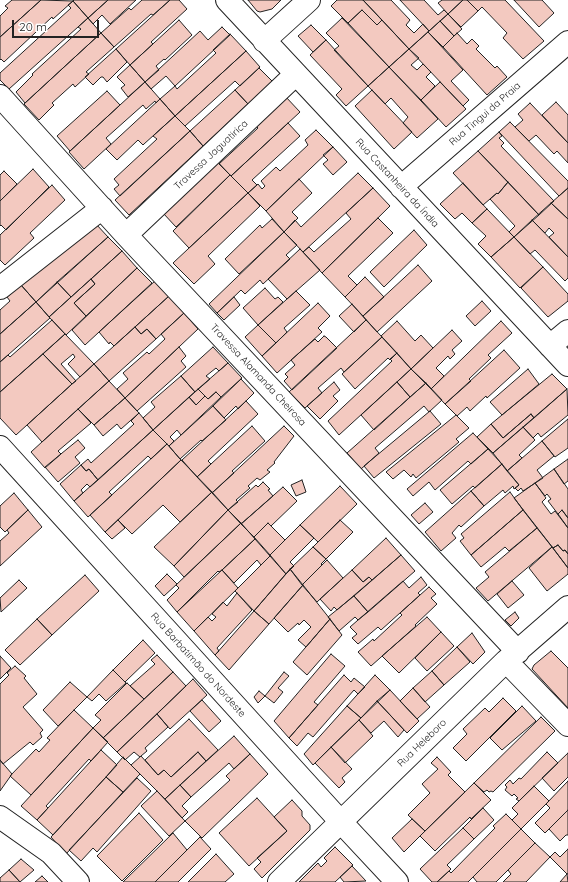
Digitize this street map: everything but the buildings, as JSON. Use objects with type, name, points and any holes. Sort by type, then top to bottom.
[{"type":"street","name":"Rua Castanheira da Índia","points":[[227,0],[568,366]]},
{"type":"street","points":[[264,41],[308,0]]},
{"type":"street","name":"Rua Tingui da Praia","points":[[401,187],[568,42]]},
{"type":"street","name":"Travessa Jaguatirica","points":[[126,235],[296,74]]},
{"type":"street","name":"Travessa Alamanda Cheirosa","points":[[0,96],[512,656],[568,725]]},
{"type":"street","points":[[0,288],[102,208]]},
{"type":"street","points":[[550,346],[568,331]]},
{"type":"street","name":"Rua Barbatimão do Nordeste","points":[[0,448],[397,882]]},
{"type":"street","name":"Rua Heleboro","points":[[279,882],[512,656],[568,607]]},
{"type":"street","points":[[0,817],[51,853],[78,882]]}]
